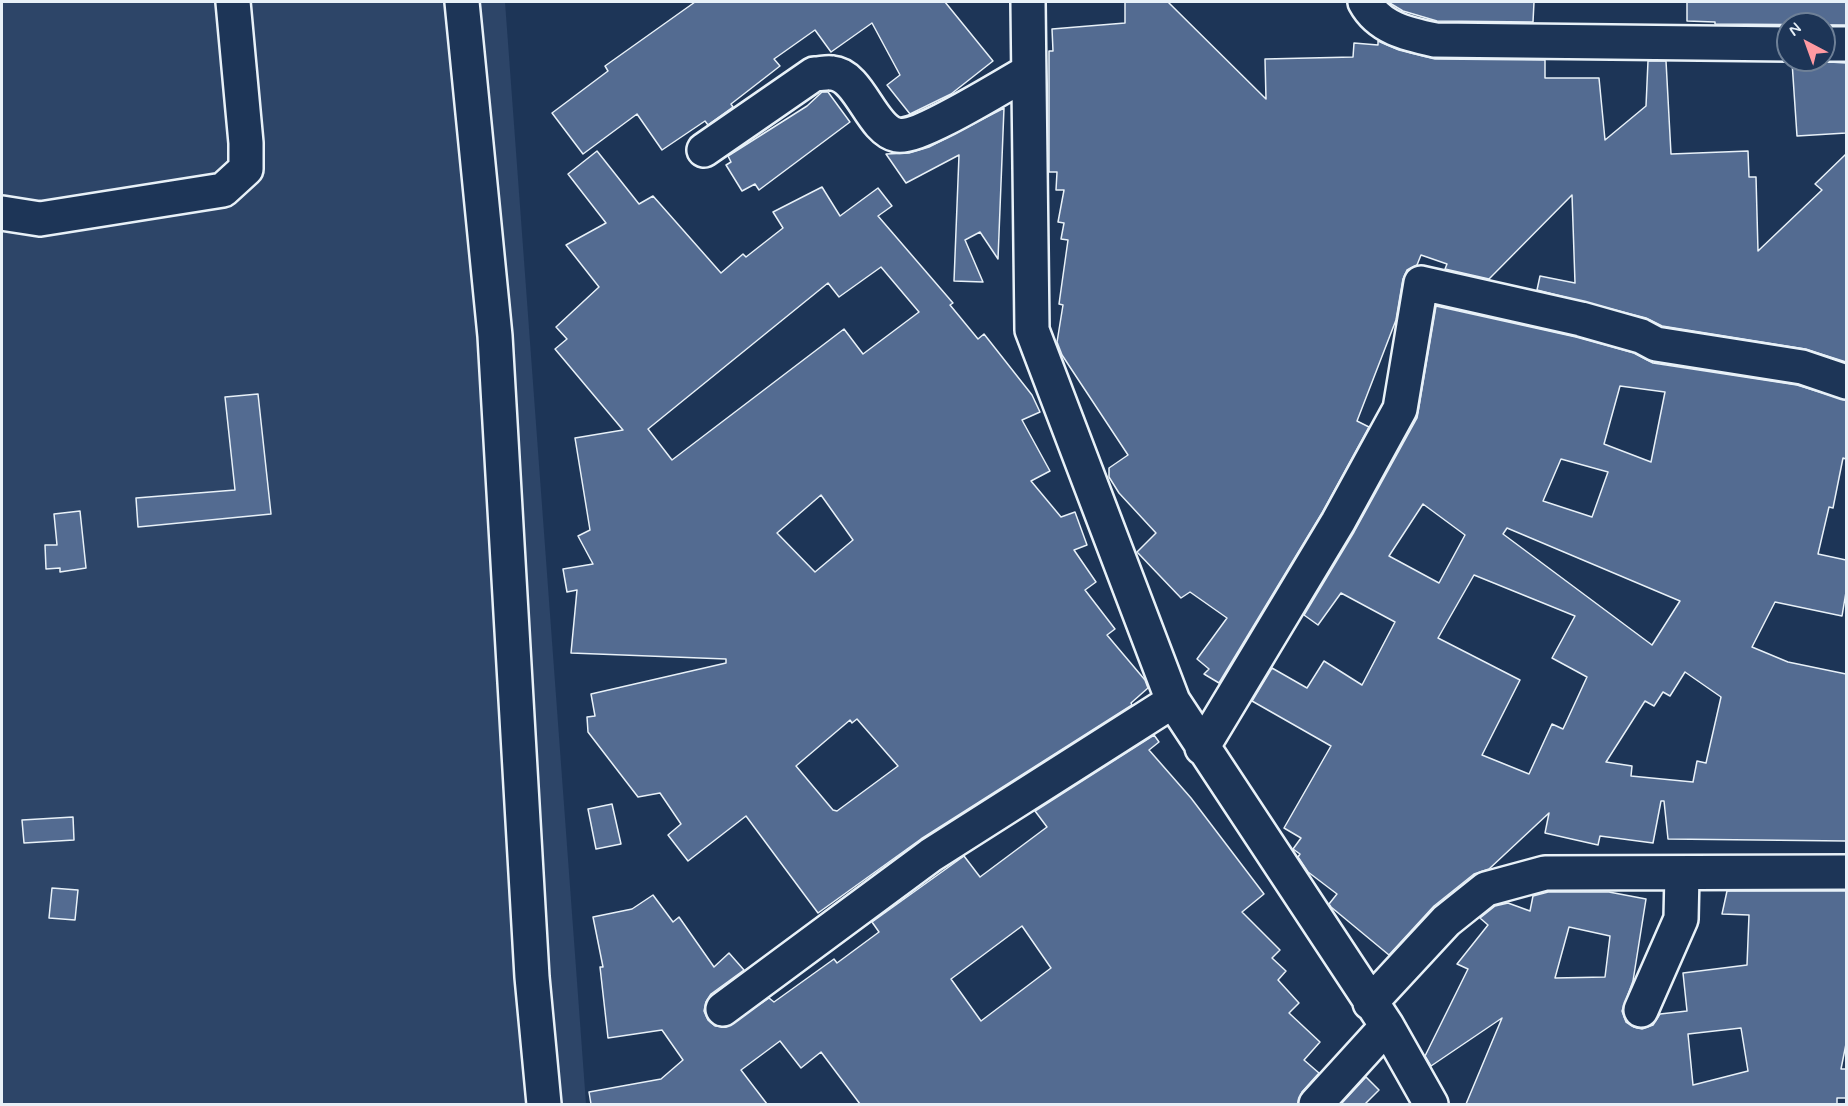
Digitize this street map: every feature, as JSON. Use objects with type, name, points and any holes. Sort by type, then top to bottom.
[{"type":"street","points":[[2,213],[40,219],[224,190],[246,169],[246,143],[233,2]]},
{"type":"street","points":[[462,2],[495,336],[532,977],[544,1104]]},
{"type":"street","points":[[1028,2],[1032,330],[1173,701],[1378,1015],[1431,1104]]},
{"type":"street","points":[[1365,2],[1373,16],[1403,33],[1435,40],[1776,44]]},
{"type":"street","points":[[704,150],[814,74],[835,72],[850,83],[885,128],[896,135],[912,134],[936,123],[1028,72]]},
{"type":"street","points":[[1202,748],[1338,522],[1400,409],[1421,283],[1581,319],[1641,336],[1656,344],[1802,368],[1846,382]]},
{"type":"street","points":[[723,1010],[931,855],[1173,701]]},
{"type":"street","points":[[1316,1104],[1446,921],[1486,889],[1545,873],[1846,872]]},
{"type":"street","points":[[1641,1010],[1681,919],[1682,874]]},
{"type":"shaded area","points":[[2,2],[505,2],[586,1104],[2,1104]]},
{"type":"building","points":[[695,2],[945,2],[993,61],[951,94],[910,114],[887,85],[900,75],[872,23],[831,52],[815,30],[774,59],[780,66],[731,104],[733,107],[708,125],[705,121],[662,150],[637,114],[583,154],[552,113],[608,71],[605,66]]},
{"type":"building","points":[[1125,2],[1168,2],[1266,99],[1265,59],[1353,57],[1354,43],[1378,45],[1378,41],[1399,50],[1435,59],[1545,60],[1545,78],[1599,78],[1605,140],[1646,106],[1648,61],[1666,61],[1671,154],[1748,151],[1749,177],[1756,177],[1758,251],[1822,190],[1815,184],[1846,154],[1846,362],[1805,349],[1662,326],[1646,318],[1537,290],[1540,276],[1575,283],[1572,195],[1489,279],[1445,269],[1447,264],[1421,255],[1417,265],[1407,270],[1403,279],[1396,320],[1357,421],[1369,427],[1322,513],[1219,683],[1204,674],[1209,669],[1197,659],[1227,618],[1190,592],[1181,598],[1137,552],[1156,533],[1119,493],[1109,477],[1109,468],[1128,455],[1062,355],[1057,342],[1063,305],[1059,304],[1068,240],[1061,239],[1064,223],[1058,222],[1064,190],[1056,190],[1057,172],[1049,172],[1049,51],[1053,51],[1052,29],[1125,23]]},
{"type":"building","points":[[1388,2],[1534,2],[1533,22],[1437,21],[1403,11]]},
{"type":"building","points":[[1687,2],[1846,2],[1846,25],[1836,25],[1836,12],[1776,12],[1776,24],[1715,24],[1715,22],[1687,21]]},
{"type":"building","points":[[1836,62],[1846,63],[1846,133],[1797,136],[1793,72],[1836,72]]},
{"type":"building","points":[[822,92],[828,92],[850,122],[759,190],[755,184],[742,191],[726,165],[731,162],[728,156],[807,106]]},
{"type":"building","points":[[1004,108],[998,259],[980,232],[965,240],[983,282],[954,281],[959,155],[906,183],[886,154],[909,153],[929,147]]},
{"type":"building","points":[[597,151],[639,204],[653,196],[721,273],[743,254],[746,257],[783,228],[773,212],[822,187],[840,216],[878,188],[892,206],[878,216],[953,303],[950,305],[978,339],[984,334],[1032,395],[1040,412],[1022,420],[1050,471],[1031,481],[1061,517],[1075,512],[1087,545],[1074,550],[1096,582],[1085,590],[1115,629],[1107,635],[1145,680],[1148,688],[1131,703],[1132,705],[921,839],[818,913],[746,816],[688,861],[668,835],[681,824],[660,793],[638,797],[588,732],[587,717],[595,716],[591,694],[726,663],[726,659],[571,653],[577,590],[567,592],[563,569],[593,564],[578,536],[590,530],[575,438],[623,430],[555,349],[567,339],[556,327],[599,287],[566,245],[606,223],[568,174]],"holes":[[[881,267],[919,312],[863,354],[844,329],[672,460],[648,429],[828,283],[839,297]],[[821,495],[853,540],[815,572],[777,533]],[[857,719],[898,766],[837,811],[833,810],[796,766],[850,720],[852,723]]]},
{"type":"building","points":[[1436,306],[1576,337],[1634,353],[1653,363],[1797,385],[1846,400],[1846,459],[1843,458],[1833,508],[1829,507],[1818,554],[1846,560],[1846,592],[1842,616],[1775,602],[1752,647],[1788,662],[1846,674],[1846,841],[1668,839],[1664,801],[1661,801],[1653,843],[1600,836],[1598,845],[1545,833],[1549,813],[1489,869],[1474,874],[1434,906],[1389,955],[1331,907],[1329,904],[1337,894],[1308,872],[1298,857],[1300,854],[1293,849],[1301,838],[1284,828],[1331,746],[1252,701],[1272,668],[1307,688],[1324,661],[1362,685],[1395,622],[1341,593],[1318,625],[1304,615],[1354,532],[1417,418]],"holes":[[[1620,386],[1665,392],[1651,462],[1604,444]],[[1561,459],[1608,472],[1592,517],[1543,501]],[[1423,504],[1465,535],[1439,583],[1389,556]],[[1507,528],[1680,601],[1652,645],[1503,534]],[[1474,575],[1575,616],[1552,658],[1587,677],[1563,729],[1552,724],[1529,774],[1482,755],[1520,680],[1438,638]],[[1685,672],[1721,697],[1706,763],[1697,761],[1693,782],[1631,776],[1632,766],[1606,762],[1645,701],[1654,706],[1663,692],[1670,696]]]},
{"type":"building","points":[[258,394],[271,514],[138,527],[136,498],[235,490],[225,397]]},
{"type":"building","points":[[80,511],[86,568],[60,572],[60,568],[46,569],[45,545],[57,545],[54,514]]},
{"type":"building","points":[[1154,735],[1159,742],[1149,750],[1191,798],[1264,894],[1242,912],[1280,950],[1272,958],[1286,971],[1278,980],[1299,1003],[1289,1013],[1320,1042],[1304,1060],[1319,1073],[1302,1092],[1298,1104],[860,1104],[821,1052],[801,1068],[780,1041],[741,1070],[767,1104],[591,1104],[589,1092],[661,1079],[683,1060],[662,1030],[608,1038],[600,967],[603,967],[593,917],[632,909],[653,895],[673,922],[679,917],[714,967],[729,953],[744,970],[711,994],[704,1011],[708,1020],[715,1026],[726,1027],[769,998],[774,1002],[834,959],[837,963],[879,932],[872,922],[964,856],[980,877],[1047,827],[1035,811]],"holes":[[[1022,926],[1051,968],[981,1021],[951,979]]]},
{"type":"building","points":[[612,804],[621,844],[596,849],[588,809]]},
{"type":"building","points":[[73,817],[74,840],[24,843],[22,820]]},
{"type":"building","points":[[52,888],[78,890],[75,920],[49,918]]},
{"type":"building","points":[[1727,891],[1846,891],[1846,1044],[1841,1069],[1846,1069],[1846,1098],[1837,1098],[1837,1104],[1466,1104],[1502,1018],[1431,1066],[1425,1056],[1468,969],[1457,964],[1488,925],[1480,918],[1495,906],[1508,903],[1530,911],[1533,896],[1548,892],[1609,892],[1646,899],[1633,981],[1622,1011],[1626,1022],[1642,1029],[1653,1025],[1660,1014],[1687,1011],[1683,973],[1747,965],[1749,915],[1722,914]],"holes":[[[1569,927],[1610,936],[1605,977],[1555,978]],[[1741,1028],[1748,1071],[1693,1085],[1688,1034]]]},
{"type":"building","points":[[1366,1077],[1379,1090],[1365,1104],[1341,1104]]}]
